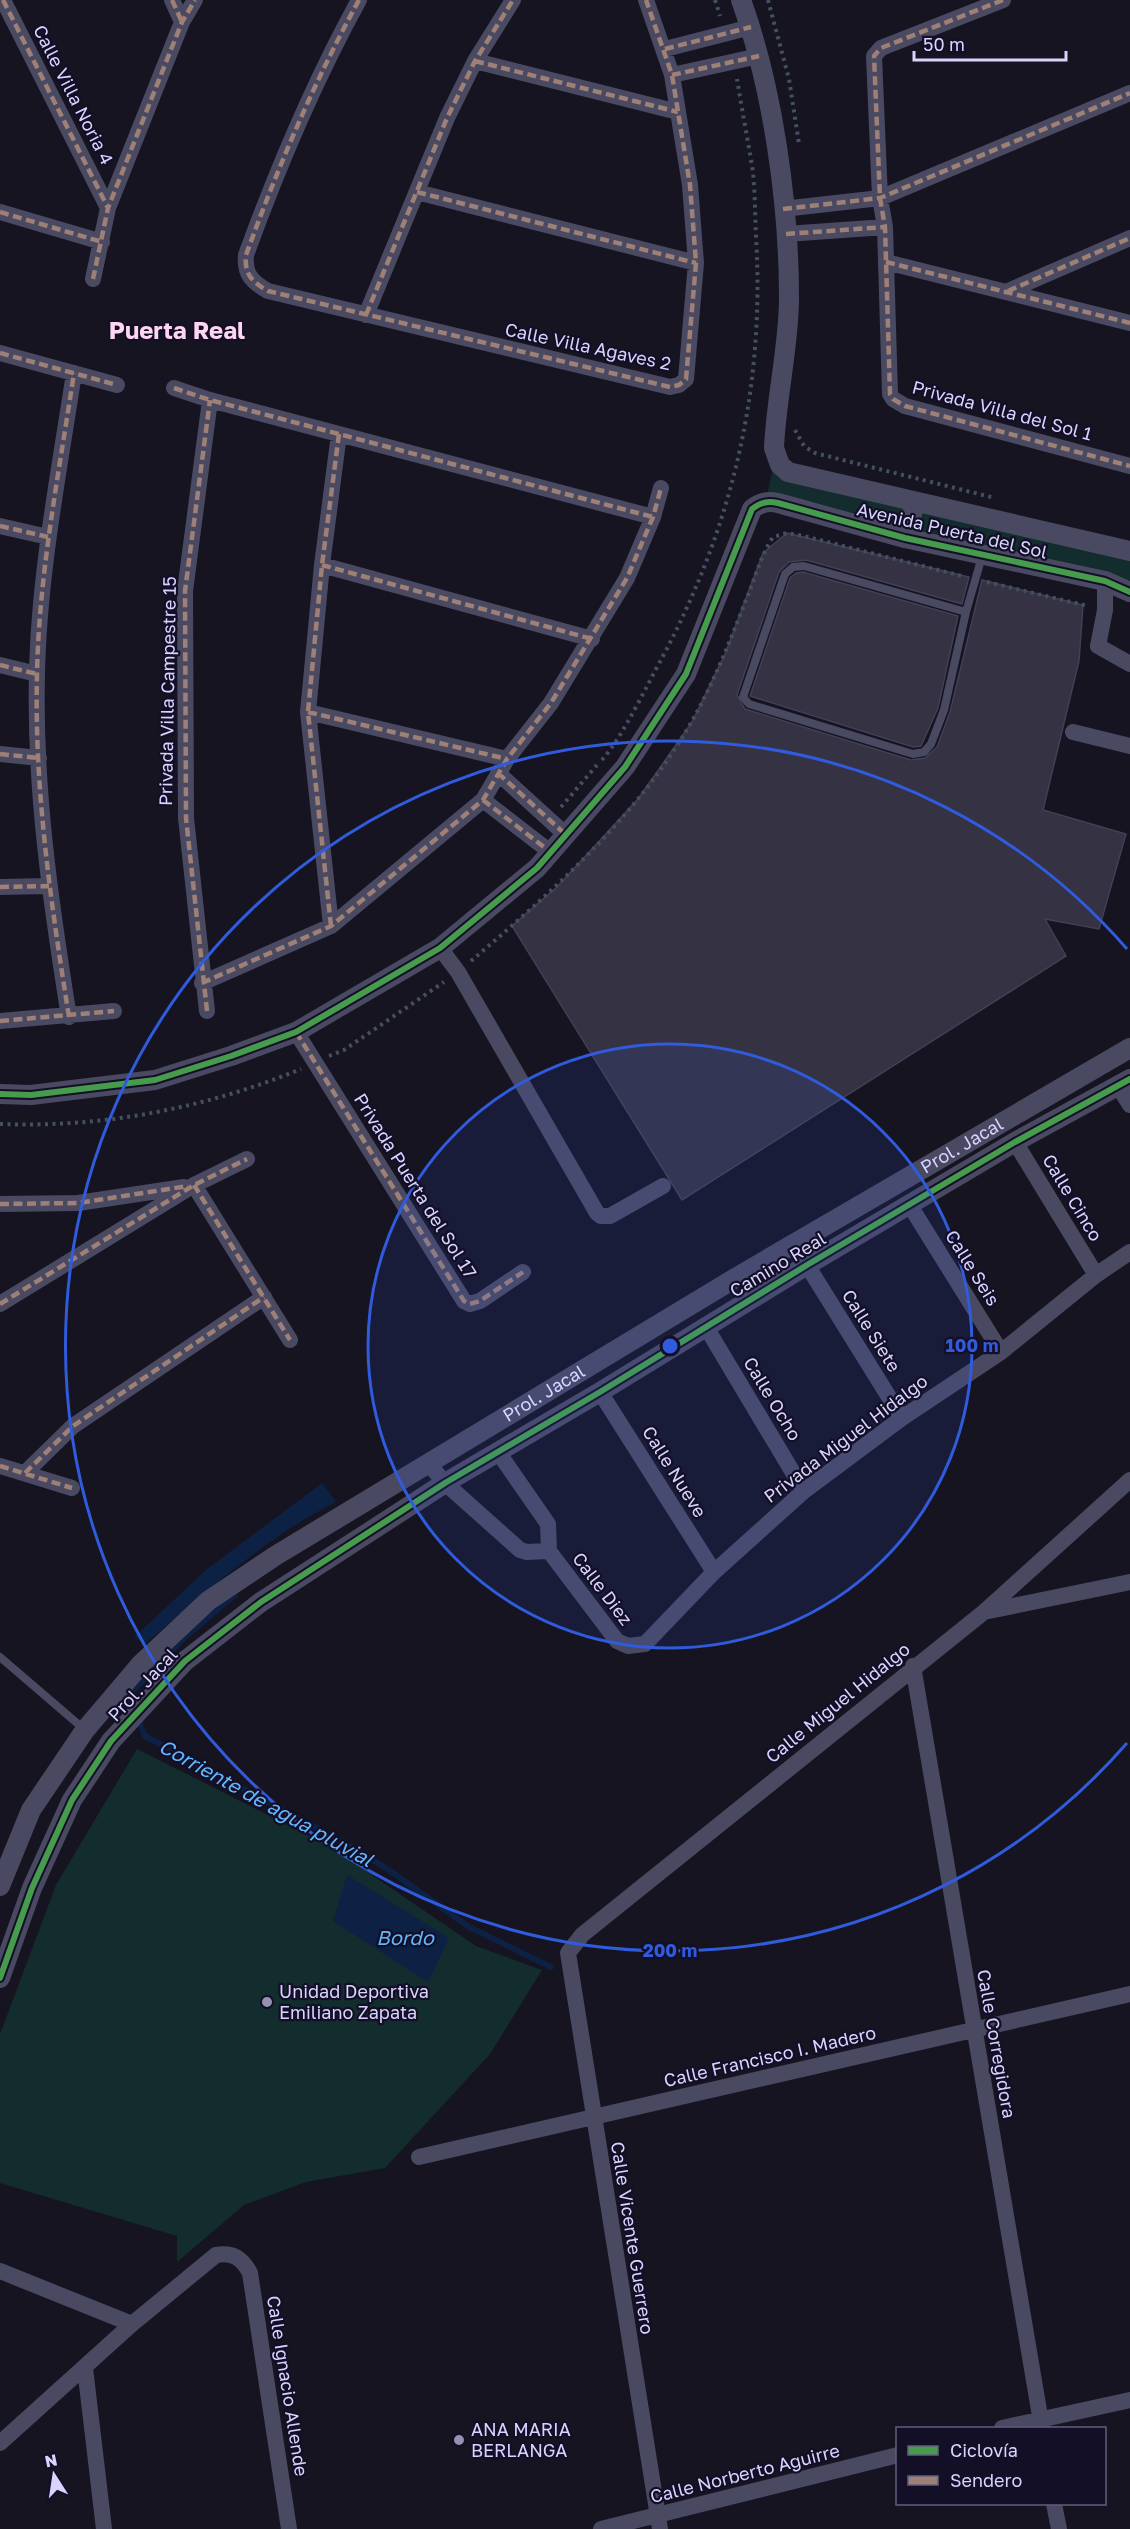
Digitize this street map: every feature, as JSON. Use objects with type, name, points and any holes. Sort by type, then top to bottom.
[{"type":"street","name":"Calle Villa Noria 4","points":[[3,0],[108,208]]},
{"type":"street","points":[[172,0],[182,22]]},
{"type":"street","name":"Calle Villa Noria 4","points":[[93,279],[108,208],[182,22],[195,0]]},
{"type":"street","name":"Calle Villa Agaves 2","points":[[359,0],[328,55],[279,163],[246,255],[245,266],[248,275],[268,291],[670,387],[679,385],[686,379],[696,263],[690,185],[672,75],[665,49],[646,0]]},
{"type":"street","points":[[366,315],[447,118],[475,62],[513,0]]},
{"type":"street","points":[[741,0],[759,56],[771,117],[786,234],[885,227]]},
{"type":"street","name":"Privada Villa del Sol 1","points":[[1003,0],[877,51],[873,62],[880,198],[885,227],[889,379],[892,399],[905,406],[1130,466]]},
{"type":"street","points":[[665,49],[751,27]]},
{"type":"street","points":[[672,75],[759,56]]},
{"type":"street","points":[[475,62],[678,112]]},
{"type":"street","points":[[783,209],[880,198],[1130,93]]},
{"type":"street","points":[[417,192],[696,263]]},
{"type":"street","points":[[0,212],[102,242]]},
{"type":"street","name":"Avenida Puerta del Sol","points":[[786,234],[789,300],[775,415],[774,448],[776,458],[788,472],[1130,551]]},
{"type":"street","points":[[1008,291],[1130,238]]},
{"type":"street","points":[[886,262],[1130,323]]},
{"type":"street","points":[[0,353],[117,385]]},
{"type":"street","points":[[69,1017],[48,886],[39,758],[37,674],[48,537],[74,373]]},
{"type":"street","points":[[174,388],[210,400],[652,517]]},
{"type":"street","name":"Privada Villa Campestre 15","points":[[207,1011],[202,983],[186,818],[185,591],[210,400]]},
{"type":"street","points":[[331,926],[308,712],[322,565],[339,434]]},
{"type":"street","points":[[202,983],[331,926],[483,800],[503,766],[551,704],[627,578],[652,517],[661,488]]},
{"type":"street","name":"Avenida Puerta del Sol","points":[[566,834],[625,766],[686,674],[752,509],[765,502],[905,538],[1105,581],[1130,592]]},
{"type":"street","points":[[905,538],[915,503]]},
{"type":"street","points":[[0,526],[48,537]]},
{"type":"street","points":[[322,565],[592,639]]},
{"type":"street","points":[[1105,581],[1105,610],[1098,646],[1130,664]]},
{"type":"street","points":[[0,665],[37,674]]},
{"type":"street","points":[[0,1094],[31,1095],[155,1080],[296,1032],[440,948],[537,868],[549,851],[566,834],[549,820],[503,766],[308,712]]},
{"type":"street","points":[[1073,732],[1130,745]]},
{"type":"street","points":[[0,754],[39,758]]},
{"type":"street","points":[[483,800],[534,837],[549,851]]},
{"type":"street","points":[[0,887],[48,886]]},
{"type":"street","points":[[440,948],[458,972],[597,1213],[610,1216],[663,1186]]},
{"type":"street","points":[[0,1021],[69,1017],[114,1011]]},
{"type":"street","name":"Privada Puerta del Sol 17","points":[[296,1032],[464,1301],[470,1304],[480,1301],[523,1272]]},
{"type":"street","name":"Prol. Jacal","points":[[0,1886],[31,1810],[85,1730],[141,1664],[208,1601],[276,1556],[736,1277],[1130,1048]]},
{"type":"street","points":[[1123,1081],[1130,1105]]},
{"type":"street","name":"Camino Real","points":[[445,1483],[600,1392],[807,1264],[1123,1081]]},
{"type":"street","name":"Calle Cinco","points":[[1015,1142],[1096,1275]]},
{"type":"street","points":[[0,1304],[194,1185],[247,1159]]},
{"type":"street","points":[[0,1204],[78,1203],[194,1185]]},
{"type":"street","points":[[194,1185],[290,1340]]},
{"type":"street","name":"Calle Seis","points":[[909,1204],[1001,1352]]},
{"type":"street","name":"Privada Miguel Hidalgo","points":[[628,1646],[645,1644],[714,1572],[804,1491],[902,1418],[1001,1352],[1096,1275],[1130,1252]]},
{"type":"street","name":"Calle Siete","points":[[807,1264],[902,1418]]},
{"type":"street","points":[[25,1473],[73,1426],[264,1297]]},
{"type":"street","name":"Calle Ocho","points":[[706,1327],[804,1491]]},
{"type":"street","name":"Calle Nueve","points":[[600,1392],[714,1572]]},
{"type":"street","name":"Calle Diez","points":[[498,1452],[548,1524],[549,1551],[616,1641],[628,1646]]},
{"type":"street","name":"Calle Diez","points":[[428,1463],[445,1483],[520,1550],[549,1551]]},
{"type":"street","points":[[0,1466],[72,1488]]},
{"type":"street","name":"Calle Miguel Hidalgo","points":[[568,1953],[582,1935],[913,1666],[984,1612],[1130,1480]]},
{"type":"street","name":"Prol. Jacal","points":[[0,1978],[32,1888],[72,1800],[117,1734],[184,1661],[261,1602],[445,1483]]},
{"type":"street","points":[[984,1612],[1130,1582]]},
{"type":"street","name":"Calle Corregidora","points":[[913,1666],[1041,2424]]},
{"type":"street","name":"Calle Vicente Guerrero","points":[[568,1953],[592,2118],[659,2522]]},
{"type":"street","name":"Calle Francisco I. Madero","points":[[419,2157],[974,2032],[1130,1994]]},
{"type":"street","name":"Calle Ignacio Allende","points":[[132,2324],[216,2255],[226,2253],[244,2262],[250,2273],[289,2529]]},
{"type":"street","points":[[0,2271],[132,2324],[85,2368],[7,2428],[0,2443]]},
{"type":"street","points":[[85,2368],[104,2529]]},
{"type":"street","points":[[1012,2427],[1041,2424],[1130,2400]]},
{"type":"street","name":"Calle Norberto Aguirre","points":[[601,2529],[659,2522],[896,2455]]},
{"type":"street","points":[[1054,2505],[1059,2529]]},
{"type":"lane","points":[[966,612],[804,566],[793,567],[785,574],[742,697],[748,704],[914,754],[924,752],[931,744],[944,710],[966,612],[983,553]]},
{"type":"lane","points":[[0,1657],[85,1730]]},
{"type":"path","points":[[715,0],[726,35]]},
{"type":"path","points":[[549,820],[605,757],[649,682],[688,608],[716,539],[730,495],[755,370],[758,272],[753,174],[733,63]]},
{"type":"green space","points":[[776,458],[915,503],[1130,551],[1130,592],[765,502]]},
{"type":"green space","name":"Unidad Deportiva Emiliano Zapata","points":[[137,1749],[331,1847],[476,1946],[542,1970],[490,2054],[385,2168],[306,2182],[244,2205],[177,2262],[177,2236],[0,2183],[0,2034],[56,1885]]},
{"type":"water","points":[[322,1483],[336,1502],[310,1516],[261,1549],[145,1644],[134,1637],[207,1569]]},
{"type":"water","name":"Bordo","points":[[347,1875],[449,1938],[428,1982],[333,1921]]},
{"type":"building","points":[[787,533],[969,577],[962,604],[806,560],[789,562],[779,572],[737,695],[745,709],[911,760],[925,758],[937,747],[950,712],[982,580],[1083,605],[1079,661],[1043,810],[1126,834],[1099,929],[1045,919],[1066,956],[682,1200],[512,926],[557,887],[638,799],[692,722],[725,654],[763,553]]},
{"type":"building","points":[[803,572],[958,616],[938,708],[921,746],[913,747],[750,696],[790,578],[796,573]]},
{"type":"waterway","name":"Corriente de agua pluvial","points":[[235,1595],[186,1636],[129,1695],[145,1736],[348,1845],[389,1870],[469,1927],[551,1967]]},
{"type":"marked path","points":[[3,0],[108,208]]},
{"type":"marked path","points":[[172,0],[182,22]]},
{"type":"marked path","points":[[93,279],[108,208],[182,22],[195,0]]},
{"type":"marked path","points":[[359,0],[312,94],[271,190],[246,255],[246,267],[250,277],[268,291],[670,387],[679,385],[686,379],[696,263],[690,185],[672,75],[646,0]]},
{"type":"marked path","points":[[366,315],[447,118],[475,61],[513,0]]},
{"type":"marked path","points":[[1003,0],[881,48],[874,56],[880,198],[885,227],[890,394],[893,399],[905,406],[1130,466]]},
{"type":"marked path","points":[[665,49],[751,27]]},
{"type":"marked path","points":[[672,75],[759,56]]},
{"type":"marked path","points":[[475,61],[678,112]]},
{"type":"marked path","points":[[783,209],[880,198],[1130,93]]},
{"type":"marked path","points":[[417,192],[696,263]]},
{"type":"marked path","points":[[0,212],[102,242]]},
{"type":"marked path","points":[[786,234],[885,227]]},
{"type":"marked path","points":[[1008,291],[1130,238]]},
{"type":"marked path","points":[[886,262],[1130,323]]},
{"type":"marked path","points":[[0,353],[117,385]]},
{"type":"marked path","points":[[69,1017],[45,846],[38,760],[37,674],[46,561],[74,373]]},
{"type":"marked path","points":[[174,388],[210,400],[653,517]]},
{"type":"marked path","points":[[207,1011],[186,818],[185,591],[210,400]]},
{"type":"marked path","points":[[331,926],[308,712],[322,565],[339,434]]},
{"type":"marked path","points":[[202,983],[331,926],[483,800],[507,759],[551,703],[627,578],[653,517],[661,488]]},
{"type":"marked path","points":[[0,526],[48,537]]},
{"type":"marked path","points":[[322,565],[592,639]]},
{"type":"marked path","points":[[0,665],[37,674]]},
{"type":"marked path","points":[[308,712],[507,759]]},
{"type":"marked path","points":[[0,754],[39,758]]},
{"type":"marked path","points":[[498,773],[565,834]]},
{"type":"marked path","points":[[483,800],[549,851]]},
{"type":"marked path","points":[[0,887],[49,886]]},
{"type":"marked path","points":[[0,1021],[114,1011]]},
{"type":"marked path","points":[[296,1032],[464,1301],[470,1304],[480,1301],[523,1272]]},
{"type":"marked path","points":[[0,1304],[194,1185],[247,1159]]},
{"type":"marked path","points":[[194,1185],[290,1340]]},
{"type":"marked path","points":[[0,1204],[78,1203],[188,1186]]},
{"type":"marked path","points":[[25,1473],[73,1426],[264,1297]]},
{"type":"marked path","points":[[0,1466],[72,1488]]},
{"type":"cycle path","points":[[0,1094],[31,1095],[155,1080],[231,1056],[296,1032],[440,948],[537,868],[625,767],[686,674],[752,509],[758,505],[768,502],[778,503],[905,538],[1105,581],[1130,592]]},
{"type":"cycle path","points":[[0,1978],[32,1888],[72,1800],[111,1741],[185,1661],[261,1602],[445,1483],[1015,1142],[1130,1079]]},
{"type":"place","name":"Unidad Deportiva Emiliano Zapata","points":[[267,2002]]},
{"type":"place","name":"ANA MARIA BERLANGA","points":[[459,2440]]},
{"type":"district","name":"Puerta Real","points":[[177,331]]}]
